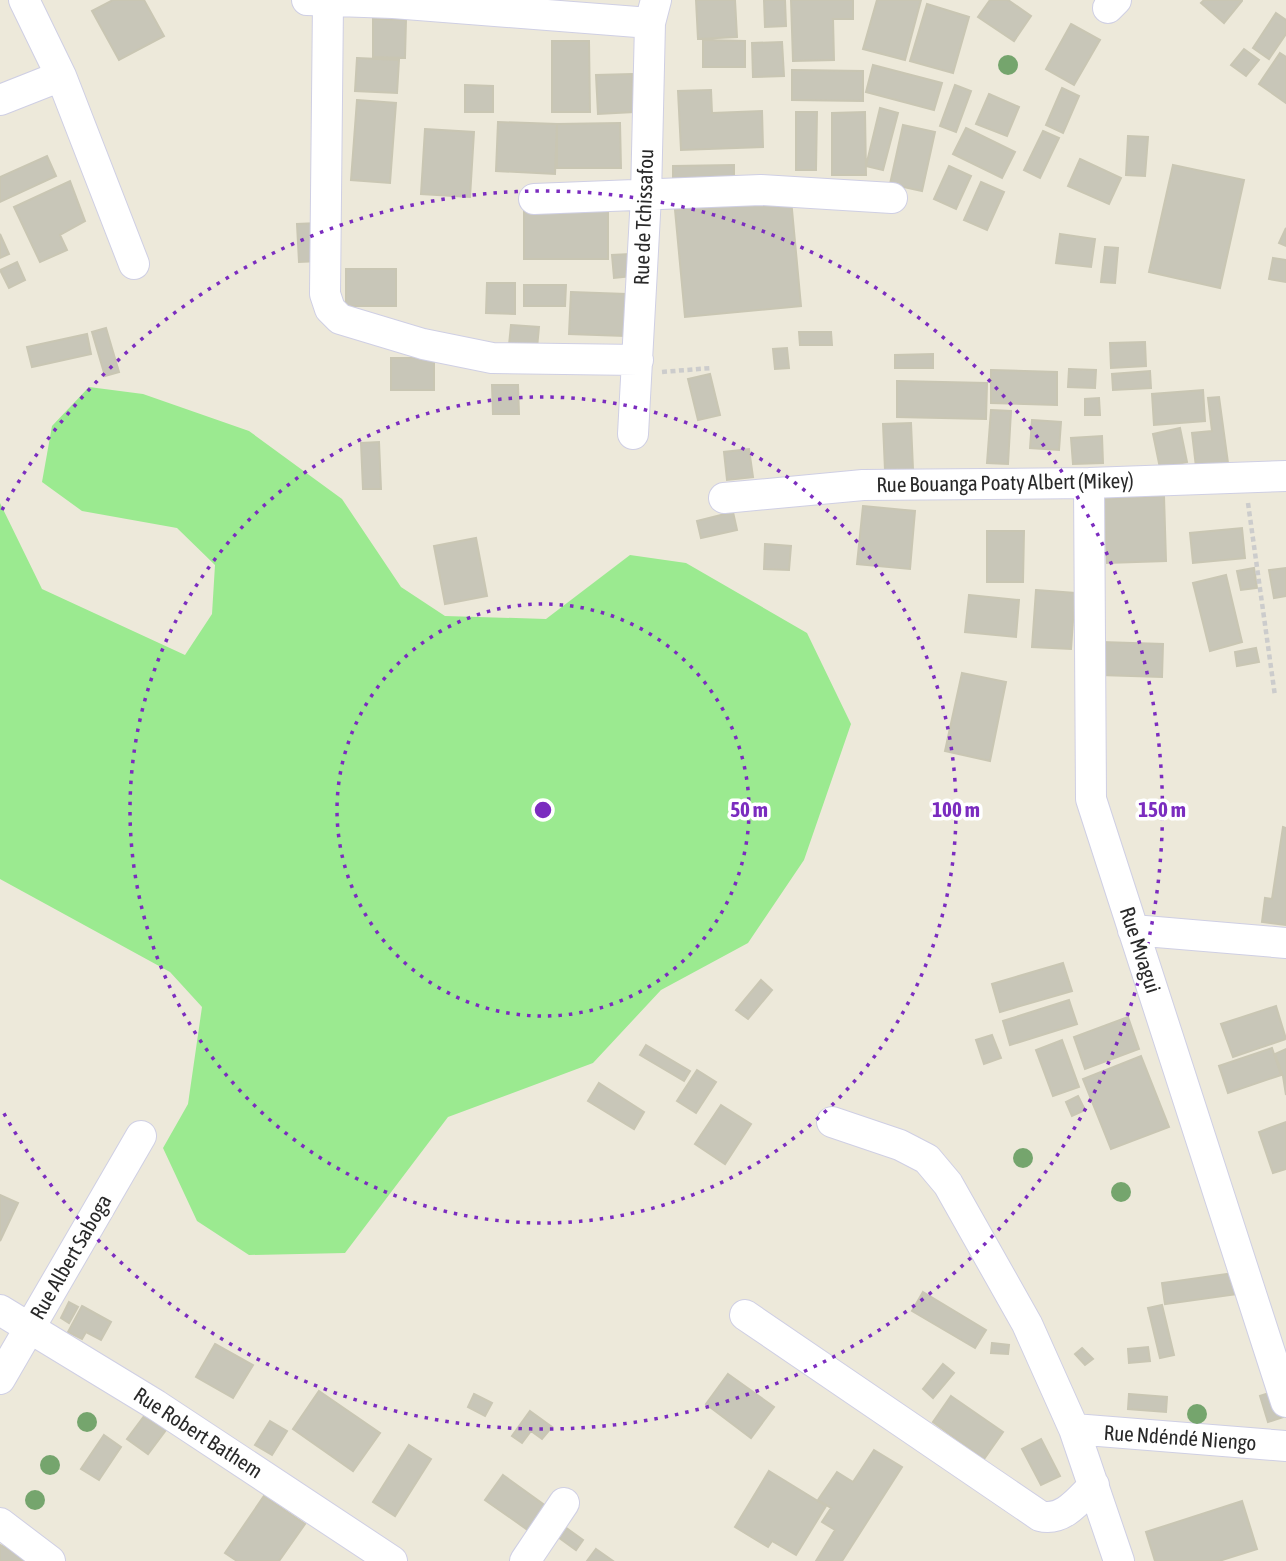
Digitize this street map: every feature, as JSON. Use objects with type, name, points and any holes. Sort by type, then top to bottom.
[{"type":"street","points":[[24,0],[61,75],[134,264]]},
{"type":"street","points":[[637,367],[492,358],[423,344],[358,325],[340,319],[330,309],[325,294],[317,1],[653,12]]},
{"type":"street","name":"Rue de Tchissafou","points":[[633,434],[653,12]]},
{"type":"street","points":[[0,100],[61,75]]},
{"type":"street","points":[[534,199],[761,190],[892,198]]},
{"type":"street","name":"Rue Bouanga Poaty Albert (Mikey)","points":[[724,498],[863,485],[1089,483],[1286,476]]},
{"type":"street","name":"Rue Mvagui","points":[[1089,483],[1091,799],[1286,1402]]},
{"type":"street","points":[[1133,930],[1286,943]]},
{"type":"street","points":[[832,1122],[900,1145],[927,1159],[948,1184],[1027,1324],[1074,1429],[1119,1561]]},
{"type":"street","name":"Rue Albert Saboga","points":[[0,1379],[141,1136]]},
{"type":"street","name":"Rue Robert Bathem","points":[[0,1310],[156,1405],[392,1561]]},
{"type":"street","points":[[745,1315],[1040,1516],[1048,1518],[1066,1511],[1094,1485]]},
{"type":"street","name":"Rue Ndéndé Niengo","points":[[1074,1429],[1286,1446]]},
{"type":"street","points":[[524,1561],[564,1503]]},
{"type":"street","points":[[0,1523],[50,1561]]},
{"type":"path","points":[[637,367],[711,368]]},
{"type":"path","points":[[1244,478],[1275,696]]},
{"type":"green space","points":[[89,387],[143,394],[249,431],[342,499],[401,587],[445,616],[546,619],[630,555],[686,563],[807,633],[851,724],[804,860],[748,943],[661,990],[593,1063],[448,1117],[345,1253],[249,1255],[197,1221],[163,1148],[188,1104],[202,1007],[170,972],[0,879],[0,503],[42,589],[185,655],[212,614],[215,565],[177,528],[82,511],[42,482],[52,426]]},
{"type":"building","points":[[113,0],[144,0],[164,36],[119,60],[92,11]]},
{"type":"building","points":[[696,0],[735,0],[737,37],[698,39]]},
{"type":"building","points":[[764,0],[785,0],[786,26],[765,27]]},
{"type":"building","points":[[791,0],[853,0],[853,19],[833,19],[834,60],[793,61]]},
{"type":"building","points":[[877,0],[921,0],[905,60],[863,49]]},
{"type":"building","points":[[990,0],[1008,0],[1031,16],[1014,41],[978,17]]},
{"type":"building","points":[[1204,0],[1242,1],[1224,23],[1201,3]]},
{"type":"building","points":[[927,4],[969,17],[953,73],[910,61]]},
{"type":"building","points":[[1276,13],[1286,20],[1286,34],[1269,59],[1253,48]]},
{"type":"building","points":[[373,19],[406,20],[405,58],[373,57]]},
{"type":"building","points":[[1071,24],[1100,40],[1074,85],[1046,69]]},
{"type":"building","points":[[703,40],[745,41],[745,67],[703,67]]},
{"type":"building","points":[[552,41],[589,41],[590,112],[552,112]]},
{"type":"building","points":[[782,42],[784,76],[753,77],[752,43]]},
{"type":"building","points":[[1244,49],[1259,60],[1246,76],[1231,65]]},
{"type":"building","points":[[1280,53],[1286,57],[1286,103],[1259,84]]},
{"type":"building","points":[[357,58],[399,60],[397,93],[355,91]]},
{"type":"building","points":[[873,65],[942,83],[934,110],[866,92]]},
{"type":"building","points":[[792,70],[863,71],[863,101],[792,100]]},
{"type":"building","points":[[632,74],[634,112],[598,114],[596,75]]},
{"type":"building","points":[[465,85],[493,86],[493,112],[465,112]]},
{"type":"building","points":[[955,85],[971,91],[956,132],[940,126]]},
{"type":"building","points":[[1062,88],[1079,96],[1063,133],[1046,125]]},
{"type":"building","points":[[711,90],[712,113],[762,111],[763,147],[681,150],[678,91]]},
{"type":"building","points":[[989,94],[1019,107],[1007,136],[976,124]]},
{"type":"building","points":[[357,100],[396,103],[390,183],[351,180]]},
{"type":"building","points":[[880,108],[898,113],[883,170],[866,166]]},
{"type":"building","points":[[796,112],[817,112],[816,170],[796,170]]},
{"type":"building","points":[[865,112],[866,175],[832,175],[832,113]]},
{"type":"building","points":[[498,122],[557,124],[555,174],[496,171]]},
{"type":"building","points":[[620,123],[621,168],[557,168],[557,124]]},
{"type":"building","points":[[903,125],[935,132],[922,191],[890,184]]},
{"type":"building","points":[[966,128],[1015,152],[1002,178],[953,154]]},
{"type":"building","points":[[425,129],[474,132],[470,197],[421,194]]},
{"type":"building","points":[[1043,131],[1059,138],[1040,178],[1024,170]]},
{"type":"building","points":[[1128,136],[1148,137],[1145,176],[1126,175]]},
{"type":"building","points":[[47,156],[56,176],[0,202],[0,177]]},
{"type":"building","points":[[1080,159],[1121,178],[1109,204],[1068,186]]},
{"type":"building","points":[[734,165],[734,183],[673,184],[673,166]]},
{"type":"building","points":[[1173,165],[1244,180],[1220,288],[1149,272]]},
{"type":"building","points":[[949,166],[971,176],[956,209],[934,199]]},
{"type":"building","points":[[70,181],[85,221],[60,235],[67,250],[40,262],[14,207]]},
{"type":"building","points":[[981,182],[1004,192],[987,230],[964,220]]},
{"type":"building","points":[[791,199],[801,306],[685,317],[675,210]]},
{"type":"building","points":[[524,211],[608,211],[608,259],[524,259]]},
{"type":"building","points":[[318,223],[319,261],[299,262],[297,224]]},
{"type":"building","points":[[1286,228],[1286,246],[1279,243]]},
{"type":"building","points":[[0,234],[9,254],[0,258]]},
{"type":"building","points":[[1060,234],[1095,239],[1091,267],[1056,263]]},
{"type":"building","points":[[1105,247],[1118,248],[1115,283],[1101,282]]},
{"type":"building","points":[[630,254],[632,276],[614,278],[612,255]]},
{"type":"building","points":[[1273,258],[1286,260],[1286,282],[1269,279]]},
{"type":"building","points":[[17,262],[25,280],[9,288],[0,270]]},
{"type":"building","points":[[346,269],[396,269],[396,306],[346,306]]},
{"type":"building","points":[[487,283],[515,283],[515,314],[486,313]]},
{"type":"building","points":[[524,285],[566,285],[565,306],[524,306]]},
{"type":"building","points":[[571,292],[626,294],[625,336],[569,334]]},
{"type":"building","points":[[511,325],[539,327],[537,348],[509,345]]},
{"type":"building","points":[[106,328],[119,372],[105,376],[92,332]]},
{"type":"building","points":[[799,332],[831,332],[832,345],[800,345]]},
{"type":"building","points":[[87,334],[91,354],[32,367],[27,347]]},
{"type":"building","points":[[1145,342],[1146,366],[1111,368],[1110,343]]},
{"type":"building","points":[[787,348],[789,368],[775,369],[773,349]]},
{"type":"building","points":[[933,354],[933,368],[895,368],[895,355]]},
{"type":"building","points":[[391,358],[434,358],[434,390],[391,390]]},
{"type":"building","points":[[1069,369],[1096,370],[1095,388],[1068,387]]},
{"type":"building","points":[[991,370],[1057,372],[1057,405],[991,403]]},
{"type":"building","points":[[1150,371],[1151,388],[1113,390],[1112,374]]},
{"type":"building","points":[[710,374],[720,415],[698,420],[688,379]]},
{"type":"building","points":[[897,381],[987,383],[986,419],[897,417]]},
{"type":"building","points":[[492,385],[518,385],[519,414],[493,414]]},
{"type":"building","points":[[1203,390],[1205,421],[1154,425],[1152,394]]},
{"type":"building","points":[[1219,397],[1228,463],[1196,467],[1192,433],[1212,431],[1208,398]]},
{"type":"building","points":[[1099,398],[1100,415],[1085,415],[1085,399]]},
{"type":"building","points":[[991,410],[1011,411],[1008,464],[987,463]]},
{"type":"building","points":[[1032,420],[1061,422],[1059,450],[1030,448]]},
{"type":"building","points":[[911,423],[913,469],[885,470],[883,424]]},
{"type":"building","points":[[1180,428],[1187,462],[1160,468],[1153,434]]},
{"type":"building","points":[[1102,436],[1103,463],[1073,464],[1071,438]]},
{"type":"building","points":[[379,442],[381,489],[363,489],[361,443]]},
{"type":"building","points":[[749,449],[753,477],[727,480],[724,452]]},
{"type":"building","points":[[1164,496],[1166,561],[1107,563],[1104,499]]},
{"type":"building","points":[[863,506],[915,511],[910,569],[857,564]]},
{"type":"building","points":[[733,512],[737,530],[701,538],[697,521]]},
{"type":"building","points":[[1242,528],[1245,558],[1193,563],[1190,533]]},
{"type":"building","points":[[987,531],[1024,531],[1023,582],[987,582]]},
{"type":"building","points":[[476,538],[487,596],[445,604],[434,546]]},
{"type":"building","points":[[765,544],[791,546],[789,570],[764,569]]},
{"type":"building","points":[[1254,568],[1257,588],[1241,590],[1237,571]]},
{"type":"building","points":[[1286,568],[1286,596],[1274,598],[1269,570]]},
{"type":"building","points":[[1226,575],[1242,642],[1210,651],[1193,583]]},
{"type":"building","points":[[1036,590],[1075,593],[1071,649],[1032,647]]},
{"type":"building","points":[[969,595],[1019,600],[1016,637],[965,632]]},
{"type":"building","points":[[1101,642],[1163,644],[1162,677],[1100,675]]},
{"type":"building","points":[[1256,648],[1259,662],[1237,666],[1235,652]]},
{"type":"building","points":[[962,673],[1006,682],[990,761],[945,751]]},
{"type":"building","points":[[1283,827],[1286,828],[1286,925],[1262,922],[1265,898],[1272,899]]},
{"type":"building","points":[[1063,963],[1072,991],[1000,1012],[992,984]]},
{"type":"building","points":[[761,980],[772,990],[748,1019],[736,1010]]},
{"type":"building","points":[[1069,1000],[1077,1024],[1010,1045],[1003,1021]]},
{"type":"building","points":[[1276,1006],[1286,1039],[1233,1057],[1221,1024]]},
{"type":"building","points":[[1128,1017],[1139,1049],[1085,1069],[1074,1037]]},
{"type":"building","points":[[992,1035],[1001,1058],[984,1064],[976,1040]]},
{"type":"building","points":[[1062,1040],[1079,1087],[1053,1096],[1036,1050]]},
{"type":"building","points":[[646,1045],[690,1071],[684,1081],[640,1055]]},
{"type":"building","points":[[1272,1048],[1281,1075],[1228,1093],[1219,1066]]},
{"type":"building","points":[[1286,1049],[1286,1095],[1275,1054]]},
{"type":"building","points":[[1141,1056],[1169,1127],[1111,1149],[1083,1079]]},
{"type":"building","points":[[697,1070],[716,1082],[696,1113],[677,1101]]},
{"type":"building","points":[[599,1083],[644,1112],[634,1129],[588,1101]]},
{"type":"building","points":[[1078,1096],[1085,1110],[1072,1116],[1066,1102]]},
{"type":"building","points":[[721,1105],[751,1124],[725,1164],[695,1144]]},
{"type":"building","points":[[1286,1122],[1286,1169],[1273,1173],[1259,1132]]},
{"type":"building","points":[[0,1195],[18,1203],[0,1241]]},
{"type":"building","points":[[1242,1272],[1245,1293],[1165,1304],[1162,1283]]},
{"type":"building","points":[[923,1292],[986,1330],[975,1348],[912,1311]]},
{"type":"building","points":[[69,1302],[78,1307],[69,1323],[61,1318]]},
{"type":"building","points":[[1162,1305],[1174,1355],[1160,1358],[1148,1308]]},
{"type":"building","points":[[82,1306],[111,1322],[101,1340],[86,1332],[82,1339],[68,1332]]},
{"type":"building","points":[[992,1343],[1009,1345],[1008,1354],[991,1353]]},
{"type":"building","points":[[215,1344],[253,1365],[233,1398],[196,1377]]},
{"type":"building","points":[[1148,1347],[1150,1361],[1129,1363],[1128,1349]]},
{"type":"building","points":[[1082,1348],[1093,1359],[1085,1365],[1075,1354]]},
{"type":"building","points":[[943,1364],[954,1373],[933,1398],[923,1389]]},
{"type":"building","points":[[728,1374],[774,1407],[751,1438],[706,1404]]},
{"type":"building","points":[[319,1391],[380,1433],[353,1471],[293,1429]]},
{"type":"building","points":[[1275,1391],[1283,1417],[1268,1422],[1260,1396]]},
{"type":"building","points":[[474,1394],[492,1403],[485,1416],[468,1407]]},
{"type":"building","points":[[1129,1394],[1167,1397],[1166,1412],[1128,1409]]},
{"type":"building","points":[[951,1396],[1003,1432],[984,1459],[933,1422]]},
{"type":"building","points":[[148,1411],[169,1426],[148,1454],[127,1439]]},
{"type":"building","points":[[530,1411],[552,1427],[542,1439],[531,1431],[522,1443],[512,1436]]},
{"type":"building","points":[[270,1421],[287,1431],[272,1455],[255,1445]]},
{"type":"building","points":[[104,1435],[121,1447],[99,1480],[81,1469]]},
{"type":"building","points":[[1041,1439],[1060,1476],[1041,1485],[1022,1449]]},
{"type":"building","points":[[409,1445],[431,1459],[395,1516],[373,1502]]},
{"type":"building","points":[[874,1450],[902,1467],[842,1561],[816,1561],[835,1530],[822,1522],[831,1508],[818,1500],[837,1472],[853,1482]]},
{"type":"building","points":[[769,1471],[826,1506],[796,1555],[772,1541],[768,1547],[735,1527]]},
{"type":"building","points":[[503,1475],[550,1509],[532,1533],[485,1500]]},
{"type":"building","points":[[264,1496],[305,1524],[279,1561],[237,1561],[225,1553]]},
{"type":"building","points":[[1242,1501],[1257,1549],[1219,1561],[1155,1561],[1146,1532]]},
{"type":"building","points":[[565,1527],[583,1540],[576,1550],[558,1537]]},
{"type":"building","points":[[0,1545],[32,1561],[0,1561]]},
{"type":"building","points":[[596,1549],[613,1561],[587,1561]]}]
